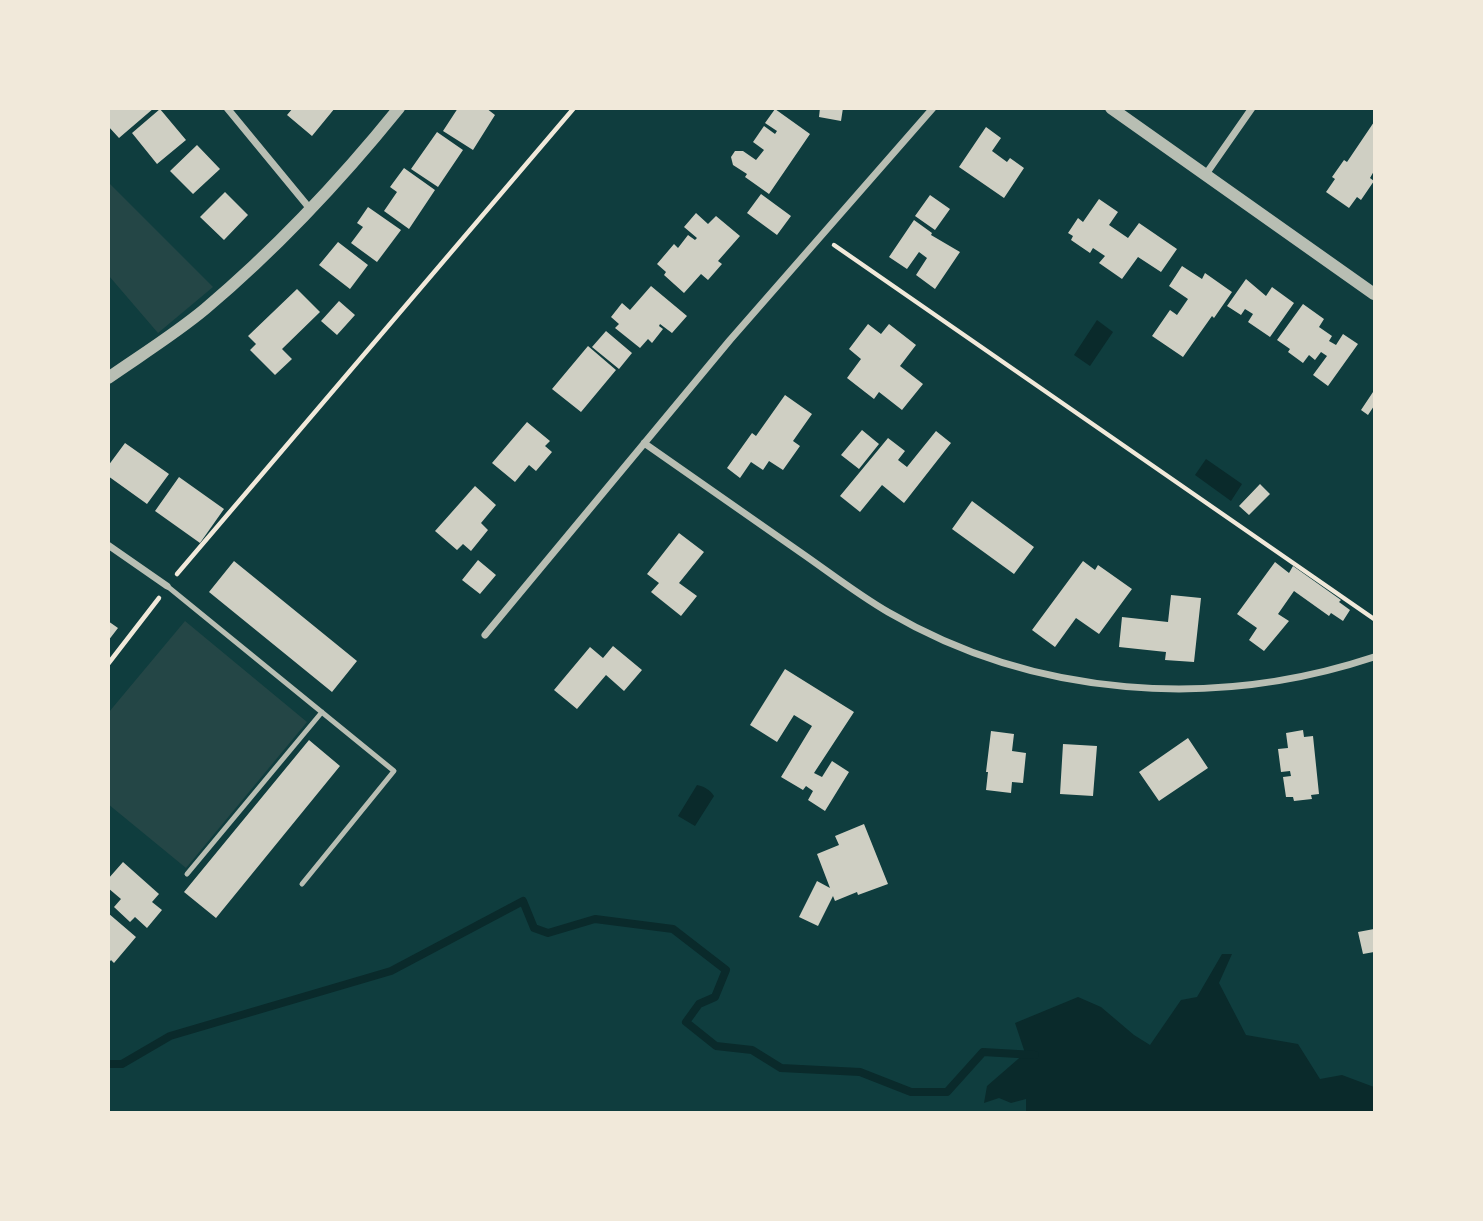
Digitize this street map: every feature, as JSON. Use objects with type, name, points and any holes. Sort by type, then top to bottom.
[{"type":"street","points":[[228,108],[311,210]]},
{"type":"street","points":[[108,378],[175,332],[255,265],[311,210],[399,108]]},
{"type":"street","points":[[485,635],[644,443],[933,108]]},
{"type":"street","points":[[1111,108],[1374,294]]},
{"type":"street","points":[[1206,174],[1252,108]]},
{"type":"street","points":[[644,443],[851,589],[890,613],[971,651],[1013,665],[1101,684],[1194,690],[1289,680],[1374,657]]},
{"type":"street","points":[[108,545],[167,586]]},
{"type":"lane","points":[[167,586],[394,771],[302,884]]},
{"type":"lane","points":[[187,874],[322,712]]},
{"type":"path","points":[[108,664],[167,586],[574,108]]},
{"type":"path","points":[[821,236],[1374,619]]},
{"type":"shaded area","points":[[108,182],[213,287],[158,333],[109,276]]},
{"type":"shaded area","points":[[1097,320],[1113,332],[1090,366],[1074,355]]},
{"type":"shaded area","points":[[1206,459],[1242,484],[1231,501],[1195,475]]},
{"type":"shaded area","points":[[185,621],[307,722],[186,868],[108,804],[109,712]]},
{"type":"shaded area","points":[[697,785],[714,796],[695,826],[678,816]]},
{"type":"shaded area","points":[[1222,954],[1232,954],[1219,983],[1246,1035],[1298,1044],[1320,1079],[1342,1075],[1374,1087],[1374,1112],[1026,1112],[1026,1099],[1011,1103],[999,1098],[984,1103],[987,1086],[1025,1053],[1015,1023],[1078,997],[1101,1007],[1150,1045],[1181,1000],[1197,997]]},
{"type":"building","points":[[108,108],[154,108],[119,138],[108,126]]},
{"type":"building","points":[[293,108],[335,108],[312,136],[287,115]]},
{"type":"building","points":[[458,108],[486,108],[495,115],[473,150],[443,131]]},
{"type":"building","points":[[820,108],[843,108],[841,121],[819,117]]},
{"type":"building","points":[[160,109],[186,140],[157,164],[132,133]]},
{"type":"building","points":[[775,109],[810,134],[769,194],[745,177],[747,174],[733,165],[731,157],[735,151],[743,151],[756,160],[764,150],[753,142],[764,126],[775,134],[777,131],[765,123]]},
{"type":"building","points":[[1374,122],[1374,171],[1370,178],[1374,181],[1361,200],[1357,197],[1349,208],[1326,192],[1335,179],[1332,177],[1344,160],[1347,162]]},
{"type":"building","points":[[986,127],[1001,138],[992,151],[1007,162],[1010,158],[1024,168],[1004,198],[959,167]]},
{"type":"building","points":[[437,132],[463,150],[438,187],[411,169]]},
{"type":"building","points":[[197,145],[220,169],[193,194],[170,171]]},
{"type":"building","points":[[404,168],[435,190],[409,229],[384,211],[397,192],[390,187]]},
{"type":"building","points":[[225,192],[248,215],[224,240],[200,217]]},
{"type":"building","points":[[761,194],[791,216],[777,235],[747,213]]},
{"type":"building","points":[[930,195],[950,209],[935,230],[915,216]]},
{"type":"building","points":[[1099,199],[1118,212],[1109,225],[1128,238],[1139,223],[1177,249],[1161,272],[1138,257],[1122,279],[1099,263],[1105,256],[1093,248],[1090,253],[1071,240],[1073,236],[1068,233],[1078,218],[1083,222]]},
{"type":"building","points":[[368,207],[401,230],[377,262],[351,243],[363,227],[357,223]]},
{"type":"building","points":[[696,213],[708,224],[716,216],[740,236],[718,261],[722,264],[708,280],[701,274],[684,293],[664,275],[666,272],[657,264],[674,244],[678,248],[688,235],[695,240],[697,238],[684,227]]},
{"type":"building","points":[[914,220],[932,233],[931,235],[960,252],[935,289],[916,275],[927,258],[919,252],[907,269],[889,257]]},
{"type":"building","points":[[338,242],[368,265],[350,289],[319,265]]},
{"type":"building","points":[[1182,266],[1202,279],[1205,273],[1232,292],[1183,357],[1152,336],[1170,310],[1177,315],[1188,299],[1169,286]]},
{"type":"building","points":[[1246,279],[1266,296],[1272,287],[1294,303],[1270,337],[1248,322],[1253,314],[1245,309],[1241,315],[1227,306]]},
{"type":"building","points":[[651,286],[687,316],[672,333],[660,324],[663,329],[652,343],[648,339],[640,348],[615,328],[619,324],[611,317],[622,303],[630,310]]},
{"type":"building","points":[[297,289],[320,312],[282,349],[292,359],[275,375],[250,350],[256,344],[248,336]]},
{"type":"building","points":[[339,301],[355,315],[337,335],[321,321]]},
{"type":"building","points":[[1303,304],[1324,319],[1319,327],[1332,336],[1329,341],[1336,345],[1343,334],[1358,344],[1328,386],[1313,375],[1327,356],[1321,352],[1315,360],[1309,355],[1303,363],[1277,340]]},
{"type":"building","points":[[868,324],[881,334],[889,324],[916,345],[900,366],[923,384],[902,410],[879,392],[874,399],[847,378],[861,359],[849,349]]},
{"type":"building","points":[[606,331],[632,353],[619,369],[592,347]]},
{"type":"building","points":[[588,346],[616,370],[581,412],[552,389]]},
{"type":"building","points":[[1373,392],[1374,406],[1368,415],[1361,410]]},
{"type":"building","points":[[785,395],[812,414],[793,441],[800,446],[783,470],[769,461],[763,470],[751,462],[740,478],[727,468],[752,433],[756,436]]},
{"type":"building","points":[[527,422],[550,441],[545,446],[552,452],[536,471],[529,465],[515,482],[492,463]]},
{"type":"building","points":[[862,430],[879,444],[859,469],[841,455]]},
{"type":"building","points":[[936,431],[951,443],[904,503],[882,485],[860,512],[840,496],[888,438],[905,451],[898,460],[907,467]]},
{"type":"building","points":[[125,443],[169,474],[147,504],[108,476],[108,466]]},
{"type":"building","points":[[179,477],[224,509],[200,543],[155,511]]},
{"type":"building","points":[[1260,484],[1270,494],[1249,515],[1239,506]]},
{"type":"building","points":[[475,486],[496,505],[481,523],[488,530],[471,551],[463,544],[457,550],[435,531]]},
{"type":"building","points":[[972,501],[1034,547],[1014,574],[952,529]]},
{"type":"building","points":[[679,533],[704,552],[679,583],[697,596],[681,616],[651,592],[659,583],[647,574]]},
{"type":"building","points":[[478,560],[496,575],[480,594],[462,580]]},
{"type":"building","points":[[234,561],[357,661],[332,692],[209,592]]},
{"type":"building","points":[[1083,561],[1095,570],[1098,565],[1132,589],[1099,634],[1076,618],[1055,647],[1032,630]]},
{"type":"building","points":[[1275,562],[1289,573],[1293,566],[1341,600],[1339,602],[1350,610],[1343,621],[1331,613],[1329,616],[1294,591],[1278,614],[1289,621],[1264,651],[1249,640],[1257,628],[1237,614]]},
{"type":"building","points":[[1171,595],[1201,598],[1194,662],[1165,660],[1166,652],[1119,647],[1122,617],[1168,622]]},
{"type":"building","points":[[108,621],[118,628],[108,641]]},
{"type":"building","points":[[613,646],[642,670],[624,691],[606,675],[577,709],[554,690],[590,647],[603,658]]},
{"type":"building","points":[[785,669],[854,712],[814,773],[822,777],[832,761],[849,772],[825,811],[808,800],[813,791],[806,786],[803,790],[781,777],[812,726],[794,715],[777,742],[750,725]]},
{"type":"building","points":[[1303,730],[1304,737],[1313,736],[1319,794],[1311,795],[1312,799],[1294,801],[1293,797],[1286,797],[1283,777],[1291,776],[1290,771],[1281,772],[1278,749],[1288,748],[1286,733]]},
{"type":"building","points":[[991,731],[1014,734],[1012,751],[1026,753],[1023,783],[1012,782],[1011,793],[986,790]]},
{"type":"building","points":[[1188,738],[1208,768],[1159,801],[1139,772]]},
{"type":"building","points":[[309,740],[340,766],[216,918],[184,892]]},
{"type":"building","points":[[1063,744],[1097,746],[1093,796],[1060,794]]},
{"type":"building","points":[[864,824],[888,884],[835,901],[833,896],[818,926],[799,917],[817,881],[830,888],[817,854],[839,845],[835,836]]},
{"type":"building","points":[[123,862],[159,894],[152,902],[162,910],[147,928],[135,917],[130,922],[114,907],[121,899],[108,888],[108,879]]},
{"type":"building","points":[[108,913],[136,937],[114,963],[111,960],[108,964]]},
{"type":"building","points":[[1374,929],[1374,952],[1363,954],[1358,932]]},
{"type":"waterway","points":[[108,1064],[122,1064],[170,1036],[391,971],[523,901],[534,928],[548,933],[595,919],[673,929],[726,970],[715,997],[699,1004],[686,1022],[716,1046],[752,1050],[781,1068],[860,1072],[911,1092],[947,1092],[983,1052],[1035,1055]]}]
